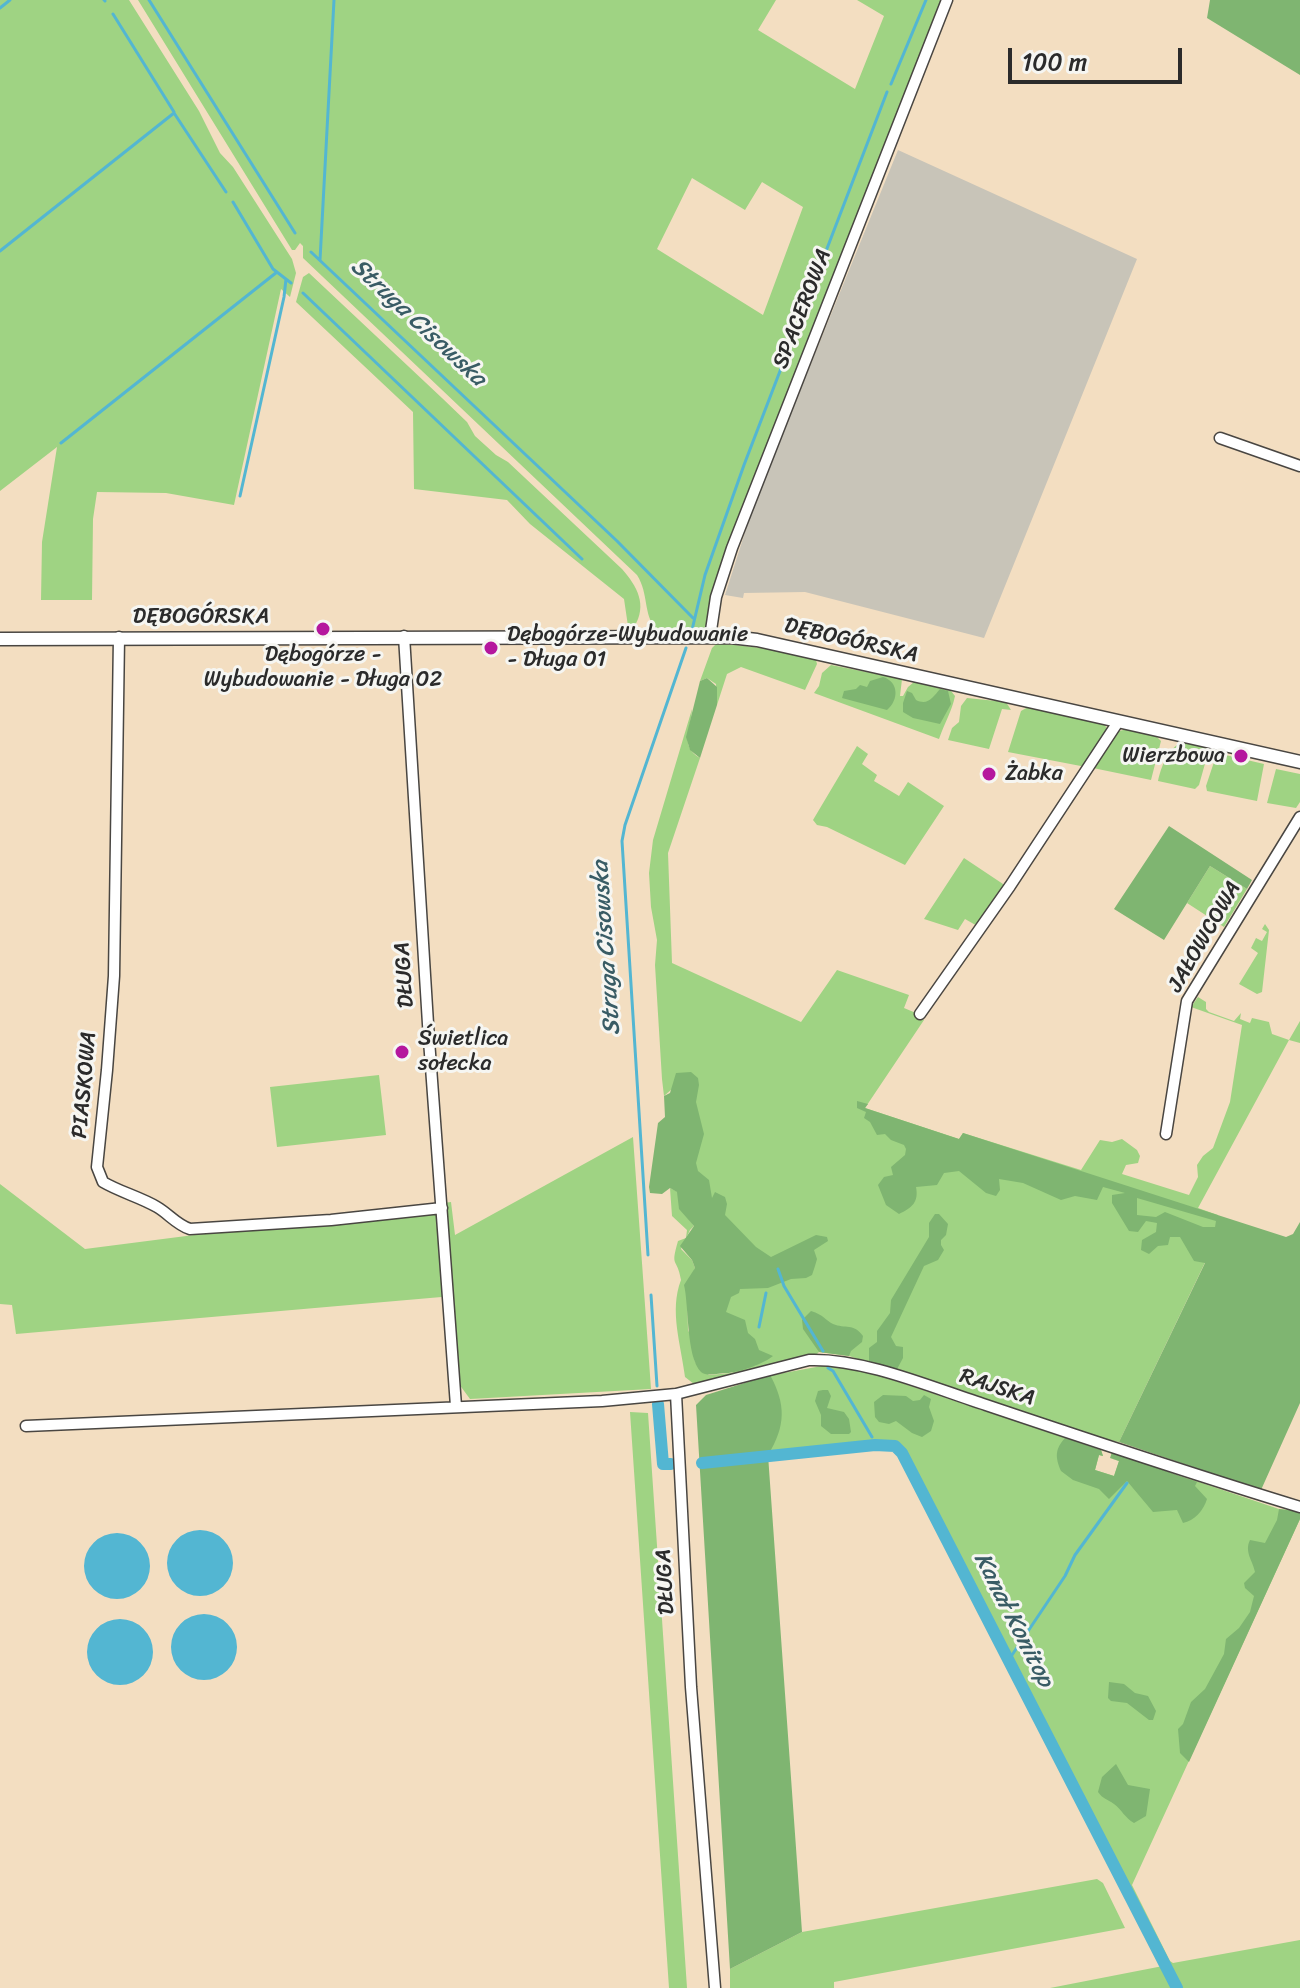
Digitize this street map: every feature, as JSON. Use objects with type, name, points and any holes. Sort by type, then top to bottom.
[{"type":"street","name":"SPACEROWA","points":[[710,637],[716,597],[732,548],[947,0]]},
{"type":"street","points":[[1220,438],[1300,466]]},
{"type":"street","name":"DĘBOGÓRSKA","points":[[0,639],[404,636],[710,637],[757,640],[1300,762]]},
{"type":"street","name":"DŁUGA","points":[[404,636],[456,1406]]},
{"type":"street","name":"PIASKOWA","points":[[119,637],[114,976],[97,1167],[103,1182],[127,1196],[157,1207],[182,1227],[190,1229],[331,1220],[442,1208]]},
{"type":"street","points":[[920,1014],[1118,722]]},
{"type":"street","name":"JAŁOWCOWA","points":[[1166,1134],[1187,1001],[1300,817]]},
{"type":"street","name":"RAJSKA","points":[[676,1394],[809,1360],[851,1363],[1300,1507]]},
{"type":"street","points":[[26,1426],[602,1401],[676,1394]]},
{"type":"street","name":"DŁUGA","points":[[676,1394],[691,1687],[715,1988]]},
{"type":"shaded area","points":[[898,150],[1137,259],[984,638],[805,592],[744,593],[743,598],[725,595],[755,501]]},
{"type":"green space","points":[[0,0],[129,0],[199,111],[220,153],[233,167],[292,259],[296,273],[290,297],[281,289],[234,505],[166,493],[97,492],[93,519],[92,600],[41,600],[42,542],[57,447],[0,491]]},
{"type":"green space","points":[[138,0],[776,0],[758,30],[855,89],[884,16],[857,0],[942,0],[750,486],[710,597],[707,630],[656,629],[649,617],[637,575],[303,258],[300,243],[292,250]],"holes":[[[692,178],[745,210],[762,182],[803,207],[763,315],[657,249]]]},
{"type":"green space","points":[[1210,0],[1300,0],[1300,75],[1207,18]]},
{"type":"green space","points":[[309,273],[467,422],[475,436],[508,462],[622,569],[639,596],[640,611],[634,627],[628,626],[624,599],[530,524],[507,500],[414,489],[413,412],[296,302],[303,277]]},
{"type":"green space","points":[[717,643],[770,649],[816,660],[817,664],[805,690],[741,667],[727,674],[717,705],[716,684],[707,678],[700,681],[712,648]]},
{"type":"green space","points":[[831,665],[902,679],[900,696],[914,682],[951,691],[955,696],[954,702],[939,739],[814,693],[822,673]]},
{"type":"green space","points":[[883,677],[892,683],[896,692],[887,710],[842,698],[844,691],[860,685],[867,687],[870,681]]},
{"type":"green space","points":[[707,678],[717,687],[717,705],[700,758],[690,750],[686,737],[700,681]]},
{"type":"green space","points":[[940,689],[948,691],[951,704],[940,724],[913,718],[903,712],[907,691],[916,700],[924,702]]},
{"type":"green space","points":[[967,698],[1006,702],[1011,710],[1002,709],[989,749],[948,740],[952,728],[959,722],[961,706]]},
{"type":"green space","points":[[1028,707],[1104,724],[1108,730],[1086,767],[1008,752],[1021,711]]},
{"type":"green space","points":[[692,709],[688,742],[700,758],[668,853],[672,963],[801,1022],[837,970],[909,995],[904,1008],[924,1020],[865,1108],[959,1139],[963,1133],[1081,1170],[1100,1140],[1112,1142],[1122,1139],[1140,1156],[1138,1163],[1126,1165],[1122,1174],[1189,1195],[1198,1177],[1197,1165],[1213,1148],[1230,1102],[1242,1025],[1191,1007],[1198,997],[1206,1002],[1209,1012],[1234,1021],[1241,1013],[1240,1019],[1250,1023],[1252,1018],[1269,1022],[1272,1034],[1289,1040],[1198,1208],[1218,1215],[1211,1250],[1119,1442],[849,1356],[819,1352],[694,1384],[685,1377],[676,1316],[681,1280],[674,1259],[678,1241],[686,1238],[687,1230],[672,1216],[670,1188],[678,1192],[694,1226],[681,1249],[695,1268],[687,1295],[688,1330],[695,1362],[709,1375],[731,1373],[754,1364],[728,1351],[672,1089],[664,1096],[662,1079],[655,965],[657,940],[649,873],[653,840]]},
{"type":"green space","points":[[1128,729],[1156,736],[1161,741],[1151,780],[1093,768],[1119,731]]},
{"type":"green space","points":[[1182,742],[1204,746],[1208,753],[1199,785],[1195,789],[1158,781],[1169,753]]},
{"type":"green space","points":[[857,746],[868,754],[862,764],[877,775],[874,781],[899,796],[908,782],[944,806],[905,865],[817,825],[813,820]]},
{"type":"green space","points":[[1217,753],[1264,764],[1257,801],[1207,791]]},
{"type":"green space","points":[[1276,769],[1300,774],[1300,802],[1296,808],[1267,803]]},
{"type":"green space","points":[[1169,826],[1252,880],[1247,889],[1210,866],[1164,940],[1114,909]]},
{"type":"green space","points":[[964,858],[1006,886],[979,927],[965,919],[958,930],[924,919]]},
{"type":"green space","points":[[1210,866],[1247,889],[1224,927],[1187,903]]},
{"type":"green space","points":[[1265,924],[1269,930],[1262,992],[1257,994],[1239,984],[1258,953],[1251,948],[1256,938],[1262,941],[1267,932],[1262,929]]},
{"type":"green space","points":[[1300,1021],[1300,1043],[1289,1040]]},
{"type":"green space","points":[[691,1072],[698,1078],[696,1102],[704,1134],[696,1163],[698,1171],[709,1180],[712,1198],[715,1192],[725,1197],[725,1215],[756,1247],[771,1257],[816,1235],[827,1237],[828,1241],[814,1250],[817,1259],[812,1275],[768,1288],[740,1289],[731,1297],[726,1312],[745,1320],[748,1333],[755,1339],[759,1350],[773,1356],[731,1373],[706,1374],[696,1365],[690,1343],[684,1285],[695,1268],[680,1246],[694,1226],[679,1209],[677,1192],[670,1188],[662,1194],[650,1193],[649,1187],[658,1123],[665,1117],[664,1096],[670,1093],[676,1073]]},
{"type":"green space","points":[[379,1075],[386,1135],[277,1147],[270,1087]]},
{"type":"green space","points":[[857,1101],[868,1104],[865,1108],[959,1139],[963,1133],[1286,1237],[1293,1234],[1300,1222],[1300,1403],[1261,1490],[1119,1442],[1205,1263],[1194,1261],[1180,1237],[1170,1237],[1168,1245],[1158,1246],[1149,1254],[1141,1250],[1142,1240],[1156,1232],[1157,1223],[1146,1221],[1138,1232],[1129,1231],[1112,1203],[1112,1195],[1125,1193],[1103,1187],[1097,1200],[1075,1196],[1061,1200],[1023,1183],[999,1179],[1000,1190],[996,1196],[986,1193],[959,1171],[944,1173],[937,1185],[916,1187],[914,1204],[899,1214],[886,1205],[878,1185],[884,1177],[893,1175],[891,1167],[905,1155],[906,1149],[885,1134],[877,1135],[864,1118],[866,1112],[857,1108]],"holes":[[[1137,1198],[1216,1221],[1215,1227],[1203,1227],[1165,1212],[1156,1217],[1137,1215]]]},
{"type":"green space","points":[[633,1137],[651,1389],[470,1399],[459,1384],[453,1296],[16,1334],[12,1305],[0,1304],[0,1184],[85,1249],[451,1202],[455,1235]]},
{"type":"green space","points":[[935,1214],[939,1214],[948,1224],[946,1235],[941,1240],[944,1250],[938,1260],[924,1266],[891,1337],[896,1346],[903,1347],[903,1358],[896,1371],[869,1361],[869,1348],[877,1342],[877,1331],[890,1313],[891,1300],[929,1237],[929,1223]]},
{"type":"green space","points":[[811,1311],[833,1324],[856,1329],[863,1336],[862,1342],[849,1356],[819,1352],[803,1329],[802,1320]]},
{"type":"green space","points":[[827,1365],[857,1368],[1101,1450],[1103,1456],[1099,1455],[1095,1470],[1114,1476],[1119,1461],[1110,1458],[1193,1480],[1279,1509],[1292,1510],[1300,1519],[1132,1885],[1173,1963],[1300,1940],[1300,1988],[1179,1988],[905,1451],[897,1443],[889,1442],[768,1454],[762,1377]]},
{"type":"green space","points":[[770,1375],[779,1396],[782,1415],[778,1434],[768,1455],[802,1932],[730,1969],[696,1405],[706,1395]]},
{"type":"green space","points":[[828,1390],[831,1396],[827,1408],[844,1412],[849,1419],[849,1434],[831,1434],[821,1426],[821,1415],[815,1401],[818,1391]]},
{"type":"green space","points":[[883,1395],[906,1396],[913,1401],[920,1400],[924,1395],[931,1399],[929,1407],[934,1421],[931,1431],[922,1437],[896,1421],[889,1424],[879,1422],[875,1417],[874,1402]]},
{"type":"green space","points":[[630,1412],[648,1413],[687,1988],[669,1988]]},
{"type":"green space","points":[[1065,1438],[1101,1450],[1103,1456],[1099,1455],[1095,1470],[1114,1476],[1119,1461],[1110,1458],[1112,1452],[1197,1482],[1195,1486],[1207,1499],[1206,1503],[1195,1517],[1183,1523],[1177,1510],[1153,1512],[1127,1481],[1109,1499],[1099,1489],[1073,1480],[1061,1471],[1057,1453]]},
{"type":"green space","points":[[1279,1509],[1300,1512],[1300,1519],[1189,1762],[1180,1753],[1178,1729],[1191,1702],[1205,1689],[1224,1654],[1226,1639],[1239,1628],[1250,1612],[1254,1596],[1244,1583],[1255,1572],[1248,1544],[1250,1540],[1265,1543]]},
{"type":"green space","points":[[1109,1682],[1124,1684],[1135,1693],[1148,1696],[1156,1711],[1153,1720],[1127,1703],[1111,1701],[1108,1698]]},
{"type":"green space","points":[[1116,1764],[1128,1785],[1150,1789],[1146,1816],[1134,1823],[1098,1792],[1102,1777]]},
{"type":"green space","points":[[1097,1879],[1103,1883],[1125,1928],[834,1982],[834,1988],[730,1988],[730,1969],[802,1932]]},
{"type":"green space","points":[[1163,1966],[1174,1988],[1050,1988]]},
{"type":"water","points":[[200,1530],[213,1533],[223,1540],[230,1550],[233,1563],[230,1576],[223,1586],[213,1593],[200,1596],[187,1593],[177,1586],[170,1576],[167,1563],[170,1550],[177,1540],[187,1533]]},
{"type":"water","points":[[117,1533],[130,1536],[140,1543],[147,1553],[150,1566],[147,1579],[140,1589],[130,1596],[117,1599],[104,1596],[94,1589],[87,1579],[84,1566],[87,1553],[94,1543],[104,1536]]},
{"type":"water","points":[[204,1614],[217,1617],[227,1624],[234,1634],[237,1647],[234,1660],[227,1670],[217,1677],[204,1680],[191,1677],[181,1670],[174,1660],[171,1647],[174,1634],[181,1624],[191,1617]]},
{"type":"water","points":[[120,1619],[133,1622],[143,1629],[150,1639],[153,1652],[150,1665],[143,1675],[133,1682],[120,1685],[107,1682],[97,1675],[90,1665],[87,1652],[90,1639],[97,1629],[107,1622]]},
{"type":"waterway","points":[[0,8],[10,0]]},
{"type":"waterway","name":"Struga Cisowska","points":[[149,0],[295,233]]},
{"type":"waterway","points":[[320,260],[334,0]]},
{"type":"waterway","points":[[891,84],[926,0]]},
{"type":"waterway","points":[[113,14],[174,112]]},
{"type":"waterway","points":[[692,630],[705,575],[744,465],[887,92]]},
{"type":"waterway","points":[[0,251],[174,113],[226,192]]},
{"type":"waterway","points":[[233,202],[273,269],[291,283]]},
{"type":"waterway","name":"Struga Cisowska","points":[[311,252],[617,541],[693,618]]},
{"type":"waterway","points":[[61,443],[277,272]]},
{"type":"waterway","points":[[240,496],[286,279]]},
{"type":"waterway","points":[[303,293],[582,559]]},
{"type":"waterway","name":"Struga Cisowska","points":[[648,1255],[622,841],[686,648]]},
{"type":"waterway","points":[[778,1269],[784,1286],[823,1351]]},
{"type":"waterway","points":[[759,1327],[766,1293]]},
{"type":"waterway","name":"Struga Cisowska","points":[[651,1295],[657,1386]]},
{"type":"waterway","points":[[828,1368],[833,1371],[872,1437]]},
{"type":"waterway","name":"Struga Cisowska","points":[[658,1404],[663,1464],[671,1464]]},
{"type":"waterway","name":"Kanał Konitop","points":[[702,1463],[875,1445],[895,1446],[902,1453],[1177,1988]]},
{"type":"waterway","points":[[1008,1661],[1065,1576],[1075,1555],[1127,1483]]},
{"type":"place","name":"Dębogórze - Wybudowanie - Długa 02","points":[[323,629]]},
{"type":"place","name":"Dębogórze-Wybudowanie - Długa 01","points":[[491,648]]},
{"type":"place","name":"Wierzbowa","points":[[1241,756]]},
{"type":"place","name":"Żabka","points":[[989,774]]},
{"type":"place","name":"Świetlica sołecka","points":[[402,1052]]}]
